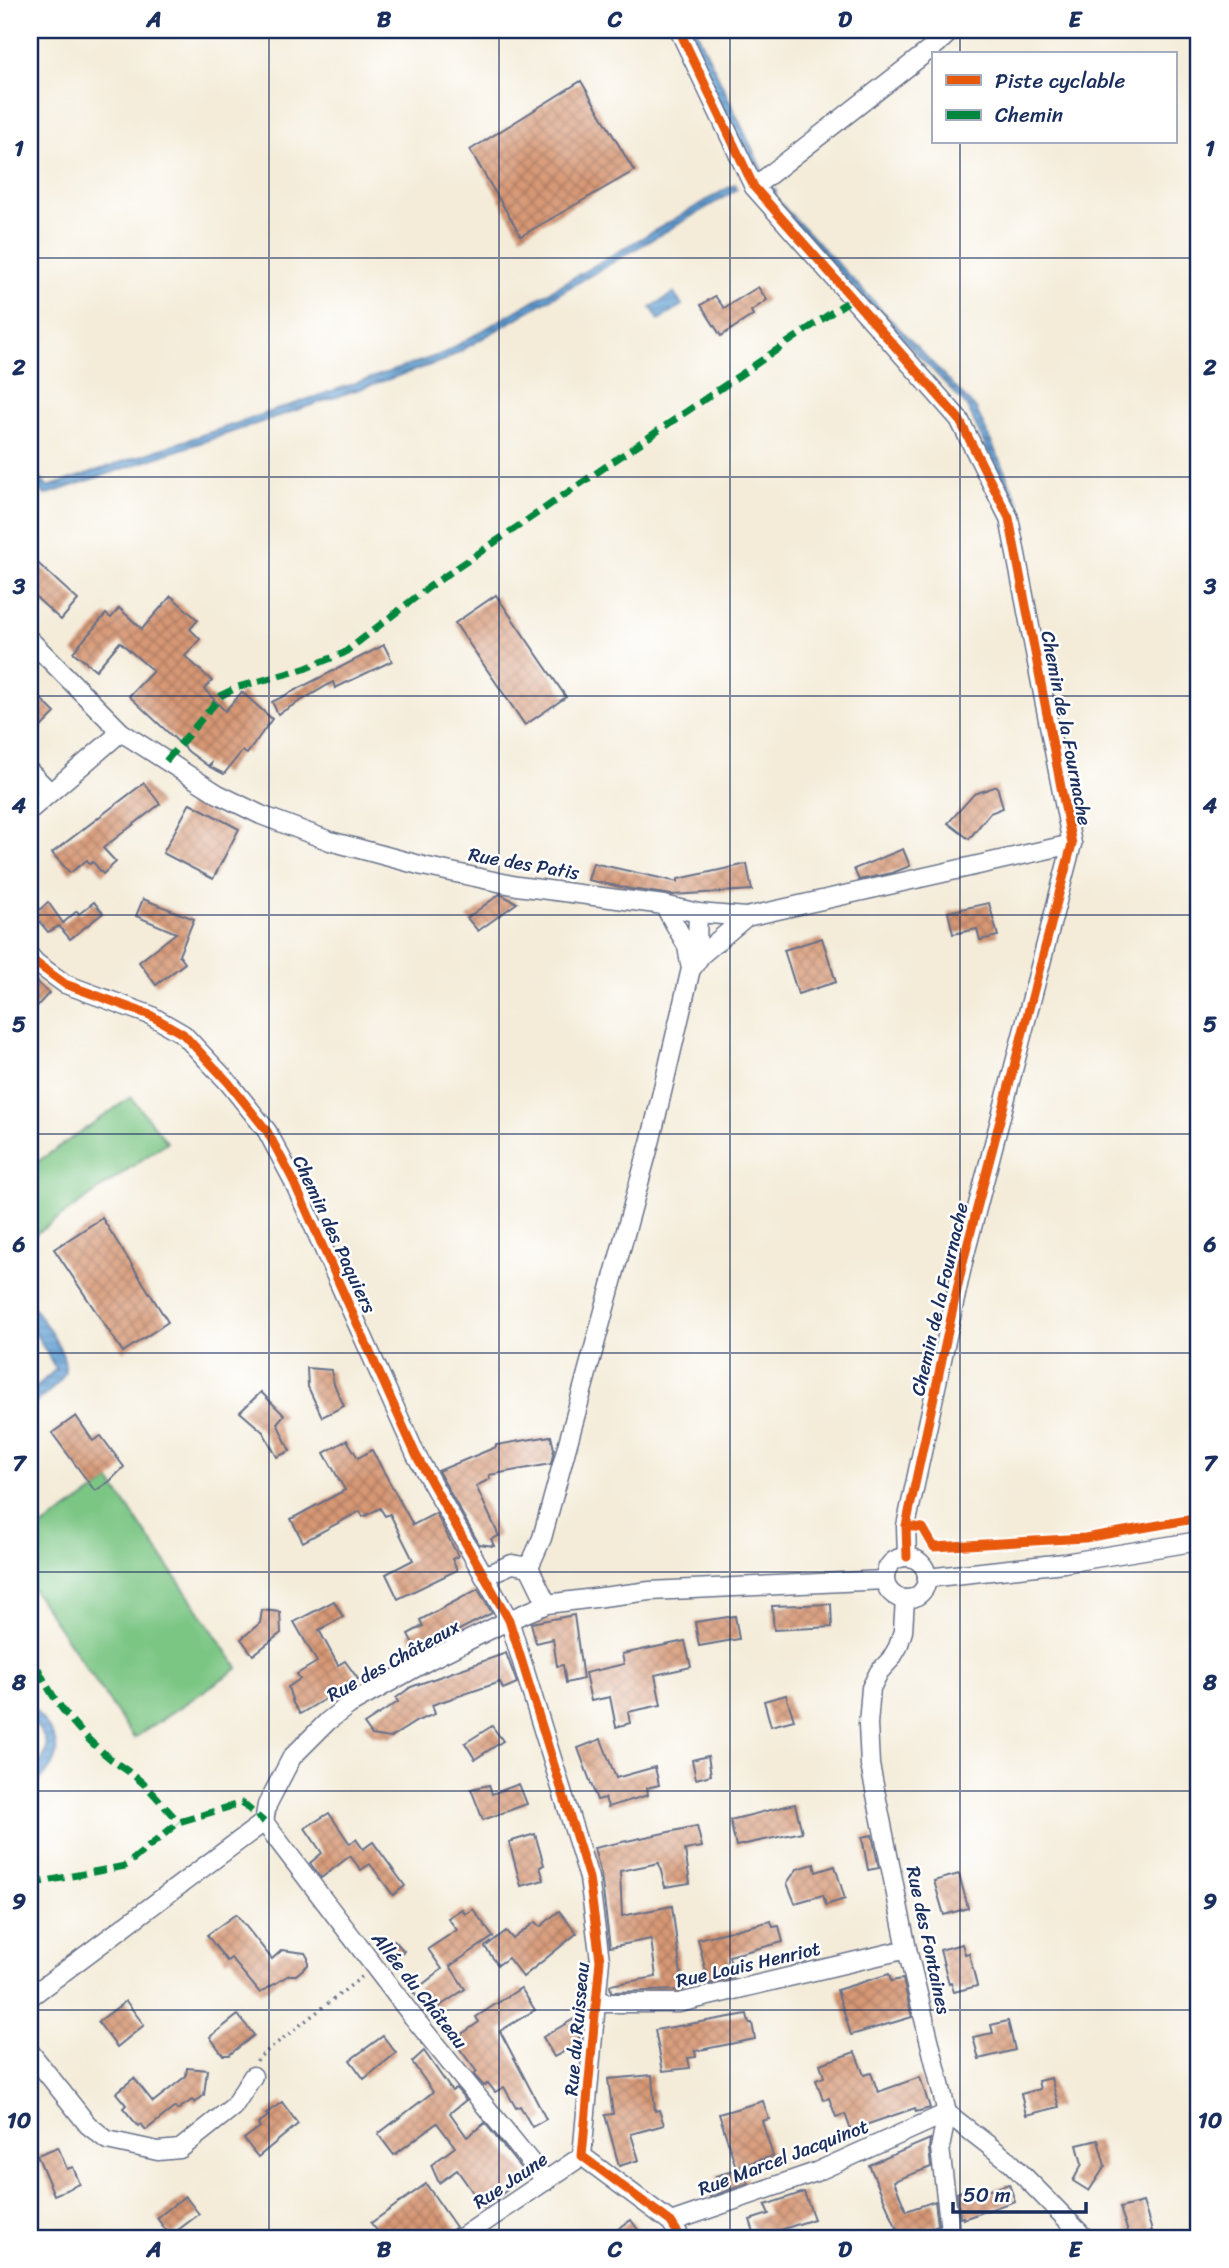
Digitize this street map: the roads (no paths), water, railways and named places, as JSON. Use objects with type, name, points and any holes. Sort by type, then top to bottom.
[{"type":"street","name":"Chemin de la Fournache","points":[[679,30],[754,187],[959,419],[1009,518],[1072,844],[963,1262],[906,1526],[906,1557]]},
{"type":"street","points":[[754,187],[952,30]]},
{"type":"street","name":"Rue des Patis","points":[[30,640],[121,732],[218,794],[261,815],[330,841],[422,866],[517,886],[664,905],[698,913],[746,917],[1072,844]]},
{"type":"street","points":[[30,810],[121,732]]},
{"type":"street","points":[[30,772],[50,792]]},
{"type":"street","points":[[664,905],[687,946],[691,971]]},
{"type":"street","points":[[529,1567],[542,1538],[652,1139],[697,943],[698,913]]},
{"type":"street","points":[[691,971],[701,955],[746,917]]},
{"type":"street","name":"Chemin des Paquiers","points":[[30,956],[65,984],[150,1015],[183,1034],[228,1082],[267,1131],[292,1178],[416,1455],[509,1620]]},
{"type":"street","points":[[927,1577],[1064,1563],[1199,1541]]},
{"type":"street","points":[[906,1557],[919,1561],[927,1577],[923,1591],[905,1599],[892,1593],[885,1580],[893,1561],[906,1557]]},
{"type":"street","points":[[484,1576],[512,1564],[529,1567]]},
{"type":"street","points":[[529,1567],[547,1604]]},
{"type":"street","name":"Rue des Châteaux","points":[[264,1822],[272,1795],[292,1757],[328,1721],[349,1705],[431,1659],[547,1604],[650,1591],[885,1580]]},
{"type":"street","name":"Rue des Fontaines","points":[[905,1599],[898,1647],[879,1672],[871,1688],[868,1724],[870,1765],[907,1949],[947,2113]]},
{"type":"street","name":"Rue du Ruisseau","points":[[509,1620],[589,1878],[600,1961],[583,2156]]},
{"type":"street","points":[[30,1997],[264,1822]]},
{"type":"street","name":"Allée du Château","points":[[264,1822],[413,2018],[546,2181]]},
{"type":"street","name":"Rue Louis Henriot","points":[[596,2003],[679,2003],[907,1949]]},
{"type":"street","points":[[30,2052],[88,2125],[107,2140],[158,2151],[180,2149],[233,2107],[253,2076]]},
{"type":"street","points":[[951,2238],[940,2148],[947,2113],[1009,2161],[1085,2238]]},
{"type":"street","name":"Rue Marcel Jacquinot","points":[[671,2221],[816,2172],[947,2113]]},
{"type":"street","points":[[583,2156],[671,2221],[681,2238]]},
{"type":"street","name":"Rue Jaune","points":[[461,2238],[583,2156]]},
{"type":"water","points":[[685,30],[696,30],[764,174],[752,170]]},
{"type":"water","points":[[735,184],[737,189],[728,195],[445,360],[45,495],[30,478],[30,466],[48,487],[442,354]]},
{"type":"water","points":[[770,187],[776,190],[776,199],[976,409],[1020,505],[1017,515],[967,406],[770,200]]},
{"type":"water","points":[[674,293],[682,305],[659,320],[651,307]]},
{"type":"water","points":[[30,1303],[60,1349],[65,1369],[56,1385],[30,1406],[30,1393],[56,1369],[30,1324]]},
{"type":"water","points":[[30,1705],[54,1737],[56,1757],[43,1777],[30,1788],[30,1775],[42,1760],[46,1747],[42,1734],[30,1719]]}]
